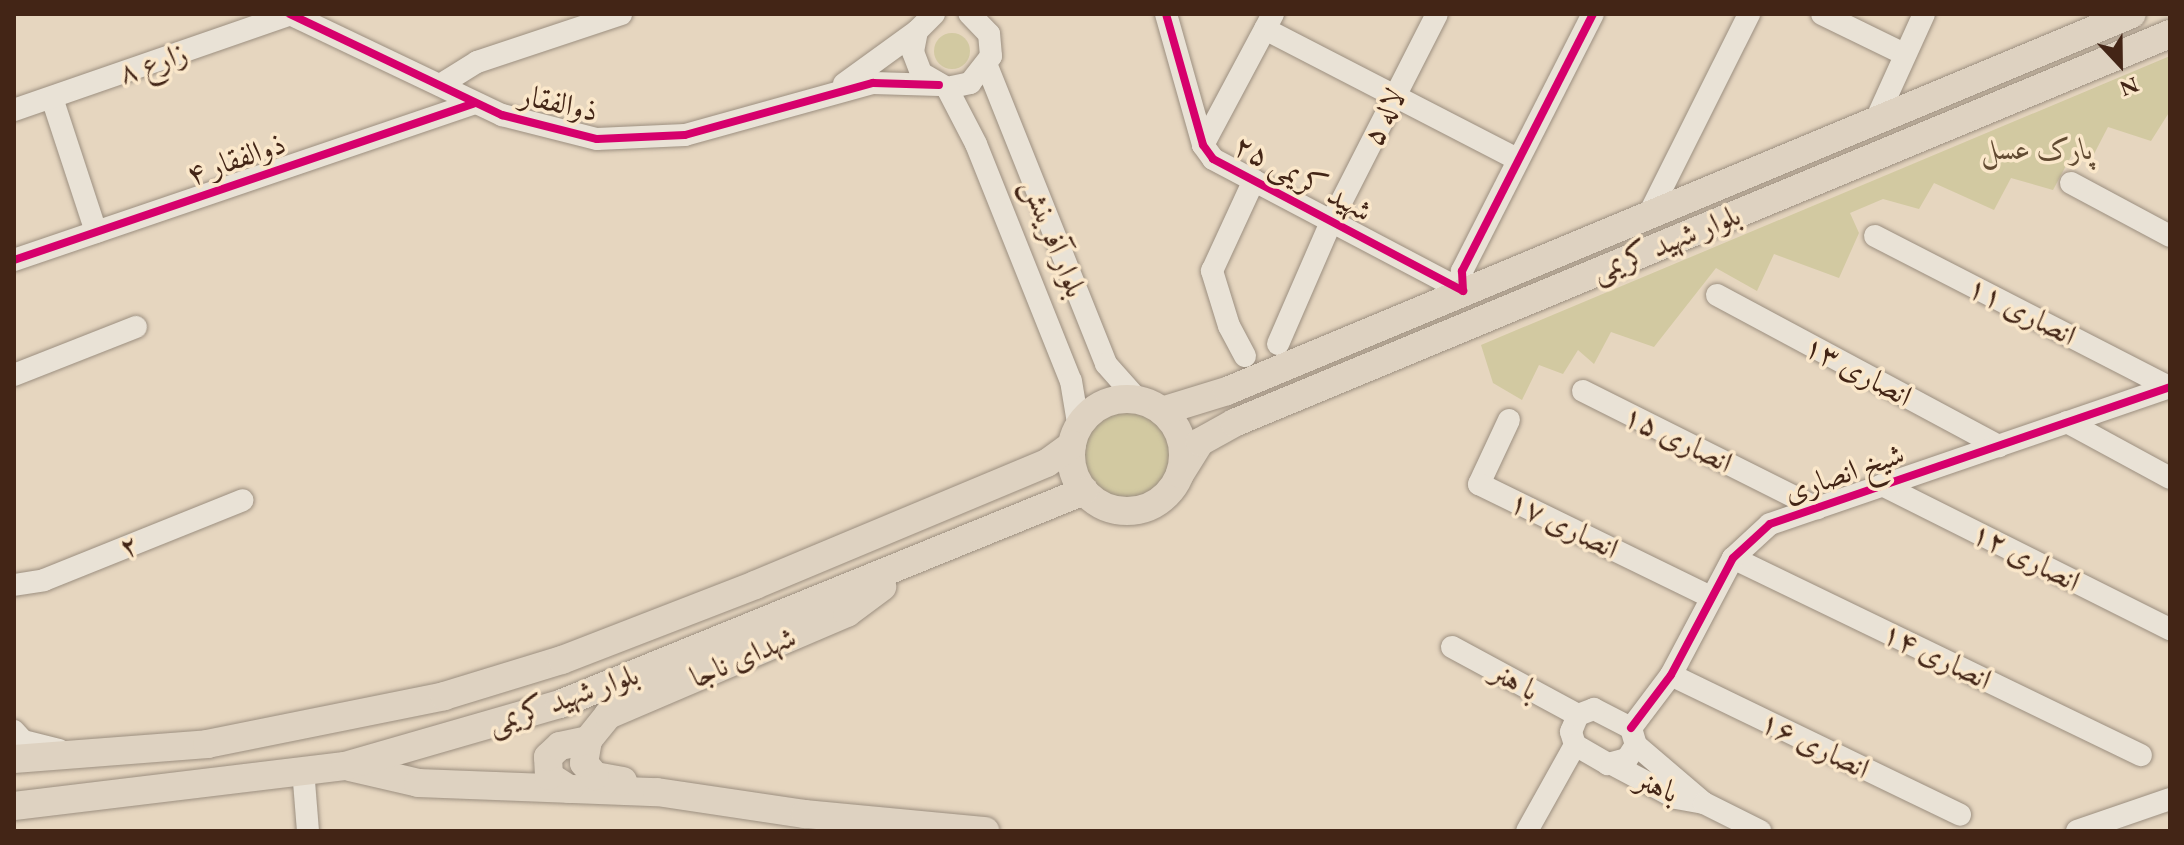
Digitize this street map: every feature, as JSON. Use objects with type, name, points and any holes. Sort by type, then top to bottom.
[{"type":"main road","name":"بلوار شهید کریمی","points":[[1150,405],[1227,391],[1875,122],[2099,22],[2132,14]]},
{"type":"main road","name":"بلوار شهید کریمی","points":[[1180,474],[1200,442],[1234,423],[2170,34]]},
{"type":"main road","points":[[1227,391],[1210,402],[1209,409],[1218,424],[1234,423]]},
{"type":"main road","points":[[1108,402],[1150,405],[1181,440],[1180,474],[1160,500],[1136,509],[1112,508],[1084,491],[1071,461],[1075,437],[1095,409],[1108,402]]},
{"type":"main road","name":"بلوار شهید کریمی","points":[[14,759],[92,756],[222,741],[444,696],[562,660],[1012,478],[1075,437]]},
{"type":"main road","points":[[1012,478],[1022,481],[1030,494],[1022,516]]},
{"type":"main road","name":"بلوار شهید کریمی","points":[[14,806],[345,766],[560,704],[910,565],[1084,491]]},
{"type":"main road","name":"شهدای ناجا","points":[[588,740],[597,724],[628,705],[847,613],[910,565]]},
{"type":"main road","points":[[569,789],[549,776],[548,757],[560,746],[588,740],[584,763],[595,776],[657,792],[804,823],[985,831]]},
{"type":"main road","points":[[345,766],[418,783],[657,792]]},
{"type":"street","name":"ذوالفقار","points":[[291,14],[474,103],[545,129],[597,139],[642,138],[745,121],[833,91]]},
{"type":"street","name":"زارع ۸","points":[[14,110],[291,14]]},
{"type":"street","points":[[440,85],[477,62],[621,14]]},
{"type":"street","points":[[833,91],[896,81],[943,86],[970,83],[987,66],[988,24],[970,14]]},
{"type":"street","name":"شهید کریمی ۲۵","points":[[1166,14],[1203,145],[1213,159],[1463,291]]},
{"type":"street","name":"لاله ۵","points":[[1278,344],[1332,220],[1437,14]]},
{"type":"street","points":[[1463,291],[1462,271],[1515,158],[1593,14]]},
{"type":"street","points":[[1649,214],[1749,14]]},
{"type":"street","points":[[1822,14],[1904,54]]},
{"type":"street","points":[[1875,122],[1924,14]]},
{"type":"street","points":[[833,91],[927,19]]},
{"type":"street","name":"بلوار آفرینش","points":[[927,19],[915,63],[943,86],[976,144],[1071,381],[1075,437]]},
{"type":"street","points":[[1203,145],[1269,21],[1395,96],[1515,158]]},
{"type":"street","name":"بلوار آفرینش","points":[[987,66],[1106,364],[1150,405]]},
{"type":"street","points":[[52,98],[96,232]]},
{"type":"street","name":"ذوالفقار ۴","points":[[14,260],[474,103]]},
{"type":"street","points":[[1245,356],[1229,326],[1212,271],[1254,180]]},
{"type":"street","points":[[2071,183],[2170,236]]},
{"type":"street","name":"انصاری ۱۱","points":[[1875,236],[2169,387]]},
{"type":"street","name":"انصاری ۱۳","points":[[1717,295],[1999,446]]},
{"type":"street","points":[[14,375],[136,327]]},
{"type":"street","name":"شیخ انصاری","points":[[1633,737],[1671,675],[1733,558],[1770,524],[2169,387]]},
{"type":"street","name":"انصاری ۱۵","points":[[1583,391],[1817,508]]},
{"type":"street","name":"انصاری ۱۷","points":[[1509,420],[1479,484],[1711,597]]},
{"type":"street","points":[[2067,422],[2170,478]]},
{"type":"street","name":"انصاری ۱۲","points":[[1882,485],[2170,629]]},
{"type":"street","name":"۲","points":[[14,585],[44,580],[243,500]]},
{"type":"street","name":"انصاری ۱۴","points":[[1733,558],[2141,755]]},
{"type":"street","name":"با هنر","points":[[1452,647],[1578,715]]},
{"type":"street","name":"انصاری ۱۶","points":[[1671,675],[1960,815]]},
{"type":"street","points":[[1603,711],[1633,737],[1627,759],[1612,764],[1589,756],[1575,745],[1571,732],[1578,715],[1603,711]]},
{"type":"street","points":[[14,731],[38,747],[92,756]]},
{"type":"street","name":"باهنر","points":[[1633,737],[1704,803],[1760,831]]},
{"type":"street","points":[[1527,831],[1575,745]]},
{"type":"street","name":"باهنر","points":[[1612,764],[1676,798],[1704,803]]},
{"type":"street","points":[[303,769],[308,831]]},
{"type":"street","points":[[2077,831],[2170,799]]},
{"type":"green space","points":[[952,33],[965,38],[970,51],[965,64],[952,69],[939,64],[934,51],[939,38]]},
{"type":"green space","name":"پارک عسل","points":[[2170,56],[2170,111],[2151,141],[2108,127],[2094,154],[2075,149],[2053,190],[2011,178],[1994,210],[1934,183],[1919,209],[1883,199],[1850,213],[1859,233],[1839,278],[1774,254],[1757,291],[1716,268],[1654,347],[1611,332],[1594,364],[1578,350],[1563,374],[1539,365],[1522,400],[1493,383],[1481,345]]},
{"type":"green space","points":[[1127,412],[1144,415],[1158,424],[1167,438],[1170,455],[1167,472],[1158,486],[1144,495],[1127,498],[1110,495],[1096,486],[1087,472],[1084,455],[1087,438],[1096,424],[1110,415]]},
{"type":"cycle path","points":[[290,14],[502,115],[597,139],[685,135],[873,83],[939,85]]},
{"type":"cycle path","points":[[1166,14],[1203,145],[1213,159],[1463,291],[1462,271],[1593,14]]},
{"type":"cycle path","points":[[14,260],[474,103]]},
{"type":"cycle path","points":[[1631,728],[1671,675],[1733,558],[1770,524],[2170,387]]}]
